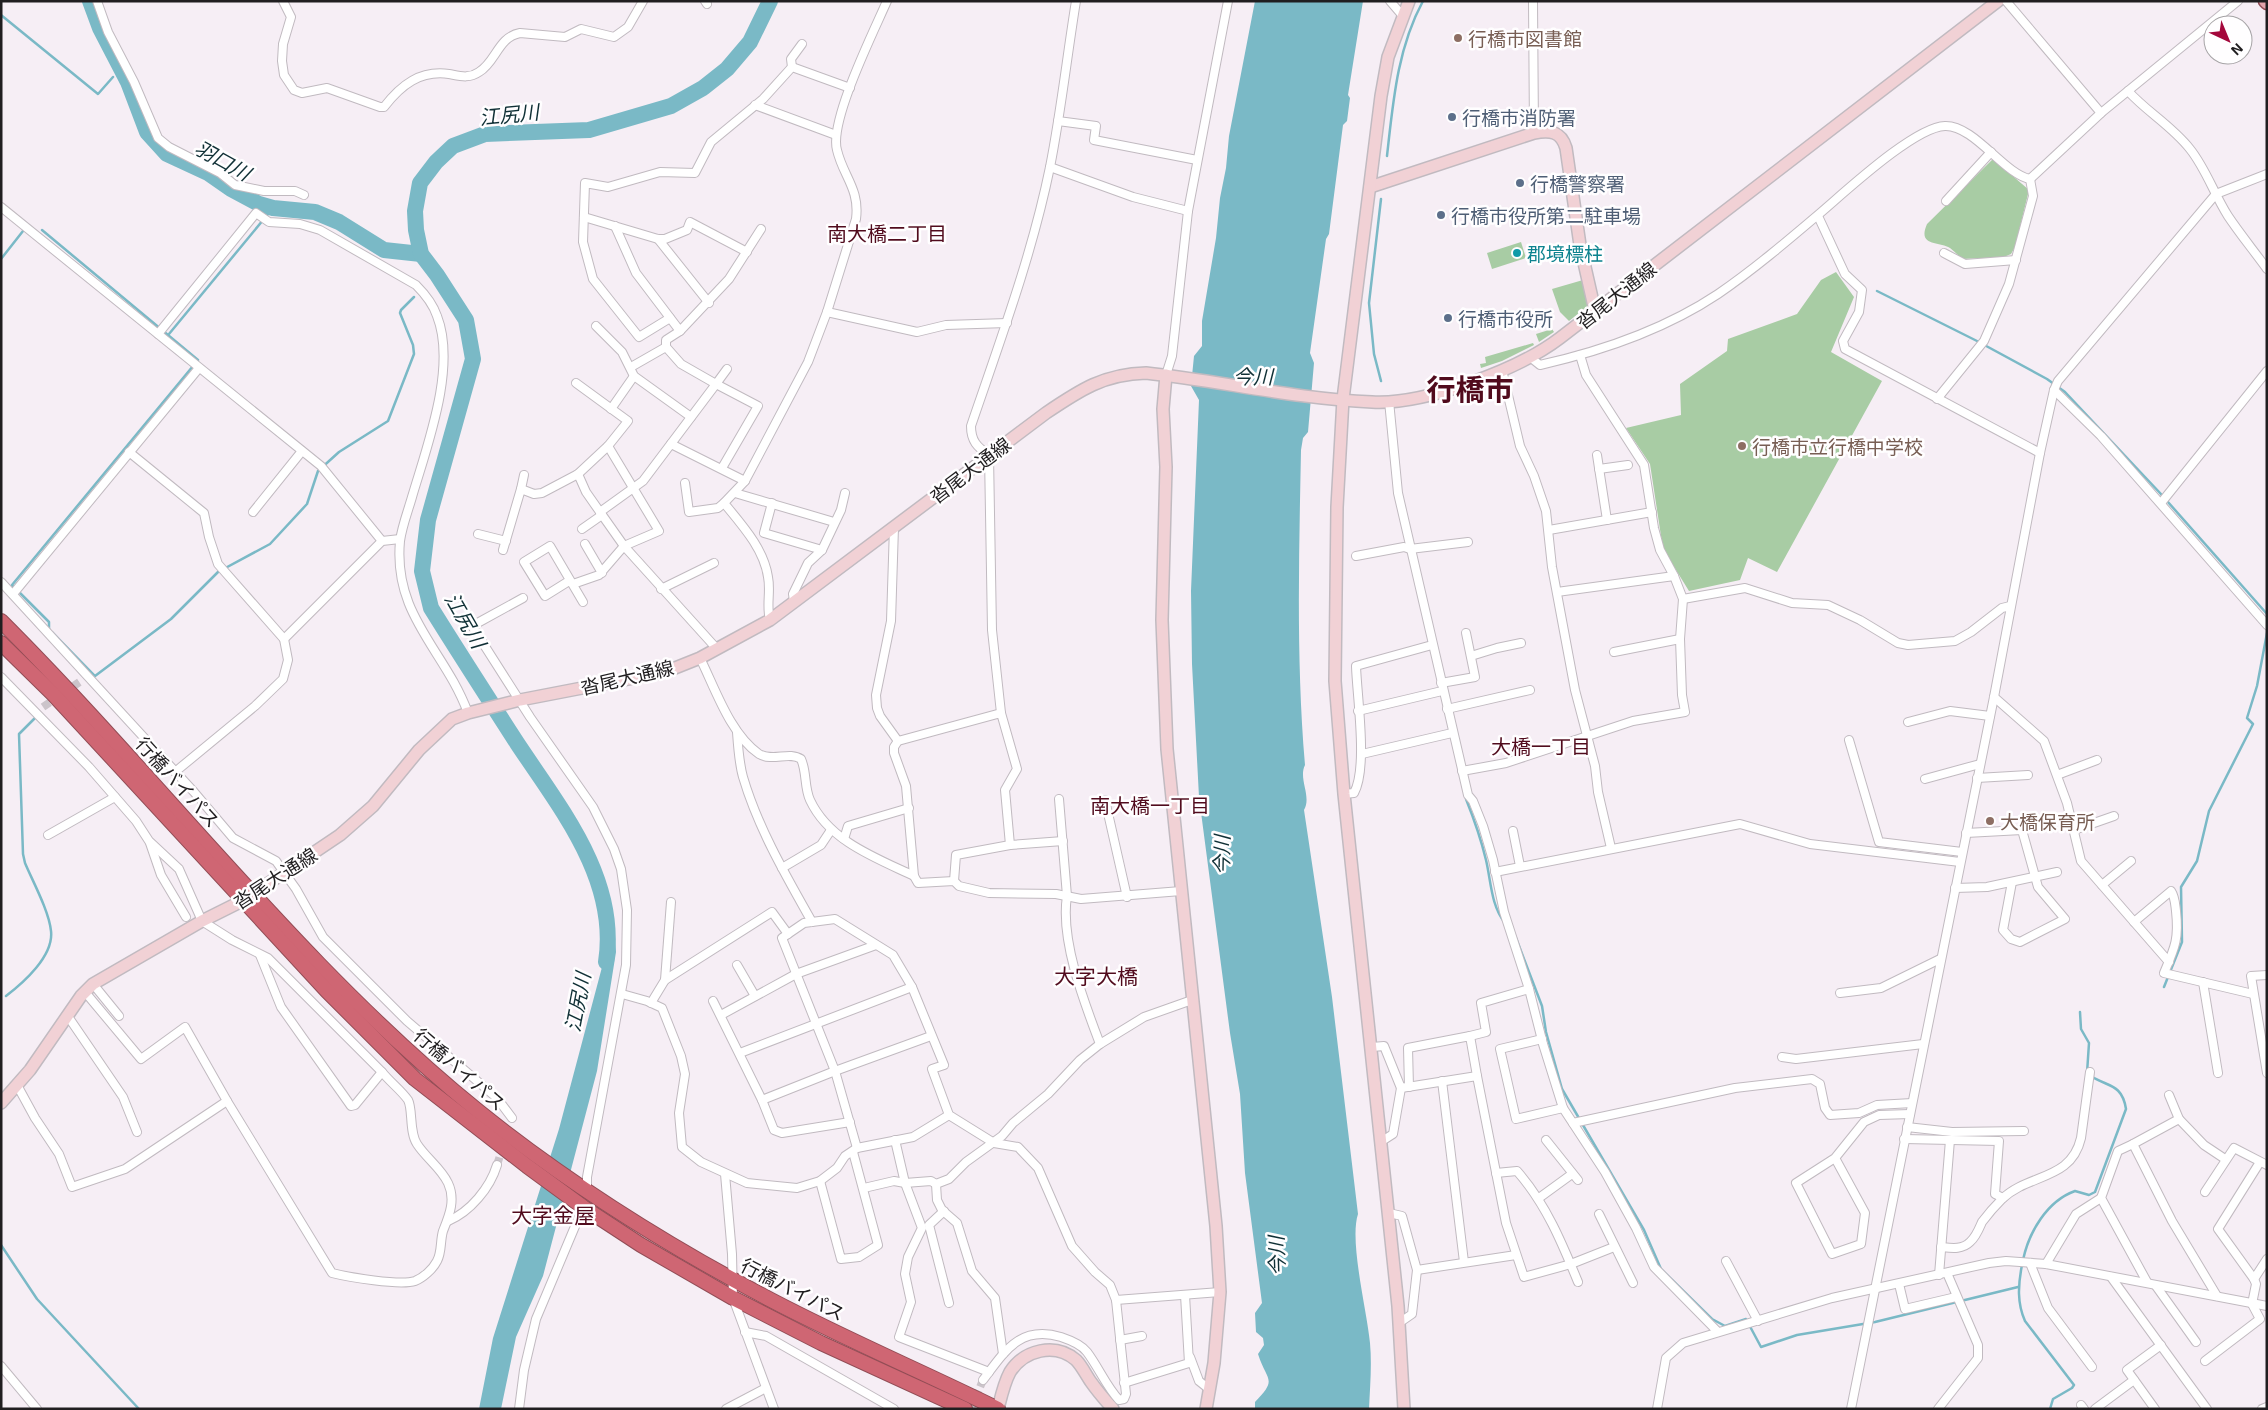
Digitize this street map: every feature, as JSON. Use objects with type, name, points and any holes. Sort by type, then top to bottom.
[{"type":"highway","name":"行橋バイパス","points":[[1,621],[59,679],[248,897],[327,992],[415,1079],[579,1204],[641,1245],[733,1298],[821,1343],[965,1409]]},
{"type":"highway","name":"行橋バイパス","points":[[1,642],[248,897],[324,970],[435,1075],[534,1153],[648,1232],[731,1278],[868,1349],[998,1409]]},
{"type":"street","points":[[97,1],[108,32],[134,82],[158,138],[169,147],[220,173],[235,185],[264,191],[295,191],[304,195]]},
{"type":"street","points":[[284,1],[291,17],[283,44],[284,75],[294,90],[302,93],[327,88],[384,107],[404,85],[416,78],[437,73],[467,77],[481,71],[512,34],[565,36],[581,29],[614,36],[622,33],[628,27],[643,1]]},
{"type":"street","points":[[685,483],[689,512],[718,508],[724,503],[745,481],[808,362],[827,312],[858,206],[856,194],[836,149],[836,135],[850,88],[887,1]]},
{"type":"street","points":[[1010,845],[1005,790],[1017,769],[1001,713],[992,630],[989,455],[974,443],[971,436],[971,426],[1006,323],[1039,214],[1058,121],[1076,1]]},
{"type":"street","points":[[1206,1409],[1214,1362],[1220,1292],[1216,1226],[1167,749],[1162,620],[1166,467],[1163,409],[1172,376],[1172,356],[1188,211],[1228,1]]},
{"type":"street","points":[[1390,1],[1402,16]]},
{"type":"street","points":[[1404,1409],[1399,1323],[1389,1213],[1344,794],[1335,681],[1338,507],[1343,399],[1380,96],[1388,57],[1409,1]]},
{"type":"street","points":[[1533,1],[1534,134]]},
{"type":"street","name":"沓尾大通線","points":[[1,1103],[17,1085],[89,988],[202,921],[248,897],[340,835],[373,806],[420,750],[452,720],[468,713],[520,700],[665,672],[700,658],[770,620],[1046,413],[1097,381],[1128,373],[1172,376],[1327,398],[1389,402],[1436,393],[1502,370],[1530,357],[1556,342],[1998,1]]},
{"type":"street","points":[[2006,1],[2101,112]]},
{"type":"street","points":[[2030,179],[2101,112],[2238,1]]},
{"type":"street","points":[[670,318],[638,337],[594,278],[582,242],[585,183],[608,187],[660,172],[695,173],[711,142],[763,99],[792,67],[791,59],[802,44]]},
{"type":"street","points":[[792,67],[850,88]]},
{"type":"street","points":[[2128,91],[2140,104],[2173,130],[2190,148],[2202,165],[2228,215],[2267,269]]},
{"type":"street","points":[[755,105],[836,135]]},
{"type":"street","points":[[1058,121],[1096,126],[1094,140],[1198,160]]},
{"type":"street","points":[[1530,357],[1540,366],[1580,355],[1636,337],[1699,306],[1743,276],[1818,216],[1889,155],[1934,128],[1946,126],[1956,128],[1992,152],[2023,178],[2030,179]]},
{"type":"street","points":[[1370,187],[1544,131],[1557,133],[1564,140],[1580,245],[1595,311]]},
{"type":"street","points":[[1946,201],[1992,152]]},
{"type":"street","points":[[1050,167],[1134,198],[1188,211]]},
{"type":"street","points":[[1851,1409],[2054,390],[2058,381],[2216,194],[2267,174]]},
{"type":"street","points":[[1937,399],[1984,341],[2009,284],[2033,196],[2030,179]]},
{"type":"street","points":[[1,207],[321,466],[382,540]]},
{"type":"street","points":[[158,334],[256,213],[269,222],[300,224],[320,230],[416,285],[432,304],[440,326],[443,354],[442,378],[431,431],[400,539],[400,566],[410,610],[453,682],[468,713]]},
{"type":"street","points":[[1818,216],[1845,274],[1862,290],[1859,312],[1843,341],[1845,349],[2040,453]]},
{"type":"street","points":[[584,217],[658,239],[665,239],[687,230],[690,222],[747,252]]},
{"type":"street","points":[[615,226],[636,273],[680,331]]},
{"type":"street","points":[[722,468],[758,406],[681,364],[666,347],[666,340],[680,331],[729,279],[761,230]]},
{"type":"street","points":[[658,239],[709,302]]},
{"type":"street","points":[[1944,253],[1965,264],[2016,260]]},
{"type":"street","points":[[827,312],[917,332],[946,325],[1006,323]]},
{"type":"street","points":[[596,326],[622,352],[634,376],[691,417]]},
{"type":"street","points":[[631,367],[666,347]]},
{"type":"street","points":[[1462,770],[1506,763],[1633,721],[1685,712],[1682,695],[1680,639],[1683,600],[1674,576],[1660,550],[1644,465],[1586,375],[1580,355]]},
{"type":"street","points":[[13,594],[199,368]]},
{"type":"street","points":[[582,529],[643,481],[727,369]]},
{"type":"street","points":[[1502,370],[1520,446],[1543,496],[1574,690],[1588,736],[1603,818],[1611,848]]},
{"type":"street","points":[[2161,503],[2267,371]]},
{"type":"street","points":[[610,409],[634,376]]},
{"type":"street","points":[[521,489],[534,494],[542,493],[578,474],[608,446],[628,422],[576,383]]},
{"type":"street","points":[[2054,390],[2101,436],[2267,625]]},
{"type":"street","points":[[1389,402],[1393,459],[1410,549],[1452,733],[1468,795],[1483,826],[1504,912],[1529,989],[1563,1108],[1605,1172],[1636,1228],[1654,1267],[1718,1332]]},
{"type":"street","points":[[671,444],[745,481]]},
{"type":"street","points":[[583,602],[571,583],[550,546],[524,562],[545,596],[571,583],[602,573],[624,546],[659,531],[608,446]]},
{"type":"street","points":[[253,512],[302,451]]},
{"type":"street","points":[[129,452],[204,513],[218,564],[284,639],[288,660],[283,678],[255,706],[175,772]]},
{"type":"street","points":[[1597,455],[1607,520]]},
{"type":"street","points":[[1599,468],[1628,465]]},
{"type":"street","points":[[578,474],[586,492],[624,546],[717,649]]},
{"type":"street","points":[[503,550],[524,475]]},
{"type":"street","points":[[735,492],[834,522]]},
{"type":"street","points":[[794,602],[793,594],[808,563],[822,550],[841,510],[845,493]]},
{"type":"street","points":[[724,503],[741,524],[762,559],[768,577],[770,620]]},
{"type":"street","points":[[772,504],[764,533],[822,550]]},
{"type":"street","points":[[1549,530],[1652,512]]},
{"type":"street","points":[[894,527],[891,621],[876,695],[880,716],[898,741]]},
{"type":"street","points":[[478,534],[506,541]]},
{"type":"street","points":[[284,639],[382,540],[400,539]]},
{"type":"street","points":[[1356,556],[1404,548],[1410,549],[1468,542]]},
{"type":"street","points":[[585,544],[602,573]]},
{"type":"street","points":[[661,589],[714,563]]},
{"type":"street","points":[[1557,592],[1674,576]]},
{"type":"street","points":[[1,582],[233,838],[276,860],[323,937],[408,1022],[497,1098],[512,1118]]},
{"type":"street","points":[[1683,600],[1745,588],[1792,603],[1828,605],[1860,620],[1898,643],[1908,645],[1955,641],[1971,632],[2002,608],[2010,606]]},
{"type":"street","points":[[520,1409],[524,1370],[536,1319],[579,1204],[587,1177],[622,994],[626,966],[627,910],[621,869],[614,849],[593,807],[499,672],[472,626],[524,598]]},
{"type":"street","points":[[1358,712],[1475,677],[1466,633]]},
{"type":"street","points":[[1614,652],[1680,639]]},
{"type":"street","points":[[1471,656],[1522,643]]},
{"type":"street","points":[[1344,794],[1354,793],[1357,788],[1362,754],[1356,666],[1432,645]]},
{"type":"street","points":[[700,658],[737,732],[759,754],[768,757],[796,756],[801,759],[811,801],[831,830],[880,859],[914,876]]},
{"type":"street","points":[[81,681],[87,675]]},
{"type":"street","points":[[1,677],[40,710],[136,821],[149,841],[161,875],[186,917]]},
{"type":"street","points":[[1447,709],[1530,690]]},
{"type":"street","points":[[1994,697],[2044,741],[2074,830],[2081,861],[2168,962]]},
{"type":"street","points":[[1908,722],[1950,711],[1990,716]]},
{"type":"street","points":[[1001,713],[898,741],[894,747],[894,753],[906,786],[914,876],[918,883],[954,881],[959,886],[989,893],[1034,892],[1081,899],[1127,897],[1181,891]]},
{"type":"street","points":[[737,732],[742,776],[755,810],[782,868],[812,922]]},
{"type":"street","points":[[1362,754],[1452,733]]},
{"type":"street","points":[[1849,740],[1879,842],[1962,852]]},
{"type":"street","points":[[2057,775],[2097,760]]},
{"type":"street","points":[[1925,778],[1980,764]]},
{"type":"street","points":[[1977,778],[2028,775]]},
{"type":"street","points":[[48,835],[115,797]]},
{"type":"street","points":[[1059,798],[1067,896],[1065,912],[1067,939],[1100,1044]]},
{"type":"street","points":[[1104,800],[1127,897]]},
{"type":"street","points":[[844,839],[848,826],[909,808]]},
{"type":"street","points":[[2074,830],[2114,816]]},
{"type":"street","points":[[1495,872],[1740,824],[1810,844],[1960,862]]},
{"type":"street","points":[[782,868],[821,845],[831,830]]},
{"type":"street","points":[[1966,833],[2022,830],[2038,887],[2065,919],[2020,942],[2011,939],[2003,930],[2012,882]]},
{"type":"street","points":[[1513,831],[1520,866]]},
{"type":"street","points":[[89,988],[141,1059],[185,1027],[332,1273],[354,1279],[415,1281],[428,1272],[438,1260],[441,1239],[452,1203],[448,1184],[432,1160],[417,1144],[413,1133],[409,1101],[268,958],[202,921],[179,869],[149,841]]},
{"type":"street","points":[[954,881],[956,854],[1010,845],[1063,841]]},
{"type":"street","points":[[2102,885],[2131,861]]},
{"type":"street","points":[[161,875],[179,869]]},
{"type":"street","points":[[1955,888],[1987,887],[2057,872]]},
{"type":"street","points":[[2134,922],[2171,892],[2174,896],[2178,928],[2177,945],[2164,973],[2253,994]]},
{"type":"street","points":[[651,1003],[665,980],[672,902]]},
{"type":"street","points":[[665,980],[772,912],[788,934]]},
{"type":"street","points":[[820,1181],[842,1259],[859,1257],[878,1245],[850,1122],[835,1071],[782,938],[804,923],[835,919],[892,956],[912,987],[944,1064],[932,1069],[949,1115],[994,1143],[1018,1147],[1038,1168],[1072,1246],[1095,1272],[1110,1284],[1116,1300],[1126,1394],[1124,1399],[1119,1400],[1111,1392],[1086,1350],[1075,1342],[1057,1336],[1025,1335],[1009,1347],[983,1380]]},
{"type":"street","points":[[721,1015],[796,974],[876,945]]},
{"type":"street","points":[[260,955],[281,1007],[351,1106],[354,1105],[382,1072]]},
{"type":"street","points":[[1840,993],[1881,988],[1940,959]]},
{"type":"street","points":[[737,965],[755,996]]},
{"type":"street","points":[[2267,975],[2251,976],[2267,1073]]},
{"type":"street","points":[[2203,982],[2218,1073]]},
{"type":"street","points":[[740,1054],[815,1022],[912,987]]},
{"type":"street","points":[[89,988],[119,1016]]},
{"type":"street","points":[[1382,1141],[1394,1134],[1405,1088],[1408,1048],[1486,1032],[1481,1003],[1529,989]]},
{"type":"street","points":[[622,994],[662,1008],[681,1056],[685,1074],[680,1113],[682,1147],[701,1162],[747,1184],[787,1188],[805,1186],[820,1181],[837,1168],[845,1156],[855,1150],[913,1137],[949,1115]]},
{"type":"street","points":[[936,1184],[949,1179],[966,1162],[994,1143],[1048,1094],[1080,1060],[1100,1044],[1144,1017],[1192,1000]]},
{"type":"street","points":[[713,1001],[762,1100],[774,1130],[782,1133],[850,1122]]},
{"type":"street","points":[[67,1016],[123,1097],[137,1132]]},
{"type":"street","points":[[762,1100],[932,1036]]},
{"type":"street","points":[[1470,1036],[1506,1223],[1524,1277],[1571,1264],[1614,1247]]},
{"type":"street","points":[[1542,1039],[1500,1049],[1516,1119],[1563,1108]]},
{"type":"street","points":[[1782,1057],[1796,1059],[1923,1044]]},
{"type":"street","points":[[1372,1047],[1384,1046],[1405,1088]]},
{"type":"street","points":[[1941,1247],[1962,1247],[1970,1242],[1987,1216],[2003,1198],[2017,1188],[2064,1168],[2075,1155],[2081,1138],[2090,1072]]},
{"type":"street","points":[[1405,1088],[1477,1076]]},
{"type":"street","points":[[1574,1123],[1735,1088],[1812,1079],[1820,1084],[1824,1108],[1830,1116],[1859,1113],[1877,1105],[1912,1103]]},
{"type":"street","points":[[1442,1081],[1464,1262]]},
{"type":"street","points":[[17,1085],[34,1118],[59,1154],[72,1186],[125,1169],[227,1100]]},
{"type":"street","points":[[2169,1095],[2179,1119],[2204,1145],[2225,1159]]},
{"type":"street","points":[[1835,1158],[1865,1213],[1861,1244],[1832,1254],[1796,1183],[1835,1158],[1864,1122],[1879,1115],[1910,1114]]},
{"type":"street","points":[[2046,1264],[2076,1214],[2101,1198],[2118,1151],[2179,1119]]},
{"type":"street","points":[[1907,1127],[1952,1132],[2024,1131]]},
{"type":"street","points":[[1904,1139],[1999,1141],[1995,1194],[2003,1198]]},
{"type":"street","points":[[894,1140],[905,1183],[926,1226],[949,1303]]},
{"type":"street","points":[[1539,1198],[1575,1177],[1546,1140]]},
{"type":"street","points":[[1938,1409],[1972,1366],[1979,1352],[1978,1345],[1956,1297],[1943,1274],[1941,1247],[1950,1140]]},
{"type":"street","points":[[2133,1144],[2172,1221],[2217,1296]]},
{"type":"street","points":[[2205,1192],[2234,1148],[2264,1163],[2218,1229],[2254,1279],[2256,1284],[2252,1304],[2260,1319],[2205,1361]]},
{"type":"street","points":[[448,1221],[458,1217],[480,1196],[494,1174],[497,1165]]},
{"type":"street","points":[[1496,1173],[1517,1171],[1539,1198],[1549,1215],[1578,1282]]},
{"type":"street","points":[[725,1174],[732,1254],[731,1278],[733,1298],[774,1409]]},
{"type":"street","points":[[864,1188],[894,1181],[905,1183],[931,1181],[936,1184]]},
{"type":"street","points":[[936,1184],[937,1200],[944,1211],[956,1223],[972,1271],[995,1298],[1003,1354]]},
{"type":"street","points":[[2101,1198],[2147,1282]]},
{"type":"street","points":[[944,1211],[926,1226],[908,1256],[905,1274],[911,1302],[899,1337],[989,1372]]},
{"type":"street","points":[[1389,1213],[1402,1216],[1417,1270],[1412,1314],[1399,1323]]},
{"type":"street","points":[[1599,1214],[1633,1283]]},
{"type":"street","points":[[1417,1270],[1516,1255]]},
{"type":"street","points":[[2254,1279],[2267,1259]]},
{"type":"street","points":[[1726,1261],[1758,1321]]},
{"type":"street","points":[[1657,1409],[1666,1358],[1683,1343],[1832,1298],[1875,1290],[1989,1263],[2006,1261],[2046,1264],[2267,1306]]},
{"type":"street","points":[[2030,1263],[2048,1308],[2092,1367]]},
{"type":"street","points":[[2111,1277],[2208,1409]]},
{"type":"street","points":[[1899,1284],[1905,1309],[1956,1297]]},
{"type":"street","points":[[2156,1286],[2196,1342]]},
{"type":"street","points":[[1116,1300],[1220,1292]]},
{"type":"street","points":[[1124,1383],[1189,1363],[1185,1295]]},
{"type":"street","points":[[745,1332],[766,1336],[894,1409]]},
{"type":"street","points":[[1120,1340],[1142,1336]]},
{"type":"street","points":[[2155,1409],[2126,1370],[2161,1345]]},
{"type":"street","points":[[998,1409],[1010,1373],[1017,1363],[1026,1356],[1047,1350],[1064,1353],[1077,1361],[1099,1394],[1113,1409]]},
{"type":"street","points":[[1188,1351],[1199,1381],[1209,1389]]},
{"type":"street","points":[[1,1366],[37,1409]]},
{"type":"street","points":[[2095,1409],[2134,1380]]},
{"type":"street","points":[[726,1409],[766,1388]]},
{"type":"street","points":[[2262,1409],[2267,1407]]},
{"type":"green space","points":[[1993,159],[2029,190],[2015,247],[2011,254],[2004,257],[1962,259],[1950,248],[1927,240],[1925,231],[1927,224]]},
{"type":"green space","points":[[1521,242],[1526,258],[1492,269],[1487,253]]},
{"type":"green space","name":"行橋市立行橋中学校","points":[[1836,272],[1854,297],[1831,352],[1882,381],[1777,572],[1748,558],[1740,580],[1689,591],[1663,549],[1650,464],[1626,428],[1681,415],[1680,384],[1727,351],[1728,339],[1797,314],[1821,280]]},
{"type":"green space","points":[[1583,280],[1589,305],[1569,321],[1560,312],[1552,289]]},
{"type":"green space","points":[[1552,329],[1554,332],[1539,342],[1536,334]]},
{"type":"green space","points":[[1533,343],[1534,345],[1502,361],[1481,368],[1480,364],[1486,363],[1485,357]]},
{"type":"water","name":"今川","points":[[1255,1],[1363,1],[1348,95],[1350,98],[1347,121],[1343,125],[1329,234],[1326,239],[1310,353],[1314,363],[1308,432],[1303,438],[1301,450],[1299,608],[1300,686],[1305,765],[1303,776],[1307,799],[1304,810],[1332,997],[1358,1214],[1356,1226],[1357,1258],[1371,1351],[1369,1409],[1255,1409],[1255,1402],[1268,1384],[1267,1375],[1258,1354],[1264,1345],[1263,1338],[1256,1332],[1255,1313],[1262,1303],[1245,1173],[1240,1094],[1230,1033],[1199,797],[1192,664],[1191,591],[1199,400],[1191,386],[1194,356],[1202,346],[1202,321],[1216,238],[1229,136]]},
{"type":"water","points":[[614,922],[616,952],[597,1071],[543,1276],[516,1337],[501,1409],[479,1409],[493,1338],[559,1129]]},
{"type":"waterway","name":"羽口川","points":[[90,1],[100,28],[128,82],[147,132],[167,154],[208,173],[231,189],[259,204],[273,208],[315,212],[339,222],[384,250],[421,254]]},
{"type":"waterway","name":"江尻川","points":[[606,962],[608,931],[604,902],[595,873],[582,846],[551,793],[431,608],[422,571],[428,520],[473,359],[466,320],[421,254],[416,230],[415,211],[420,183],[436,162],[453,146],[485,134],[589,130],[671,106],[703,88],[727,69],[750,42],[770,1]]},
{"type":"waterway","points":[[1387,156],[1394,96],[1402,57],[1414,19],[1423,1]]},
{"type":"waterway","points":[[1,15],[98,94],[113,77]]},
{"type":"waterway","points":[[1381,199],[1369,303],[1374,354],[1381,381]]},
{"type":"waterway","points":[[169,334],[273,208]]},
{"type":"waterway","points":[[42,230],[198,360],[12,585],[49,622],[49,629]]},
{"type":"waterway","points":[[1,259],[23,231]]},
{"type":"waterway","points":[[1877,291],[1977,341],[2047,379],[2065,392],[2160,493],[2267,614]]},
{"type":"waterway","points":[[52,632],[95,676],[171,619],[218,572],[270,544],[307,504],[318,471],[339,452],[388,421],[414,354],[413,345],[400,313],[414,297]]},
{"type":"waterway","points":[[2164,987],[2182,942],[2181,887],[2197,861],[2209,811],[2253,724],[2247,718],[2257,686],[2267,633]]},
{"type":"waterway","points":[[6,996],[36,968],[48,950],[51,940],[50,923],[23,854],[19,734],[36,717]]},
{"type":"waterway","points":[[1466,799],[1484,852],[1494,901],[1505,923]]},
{"type":"waterway","points":[[1516,938],[1542,1006],[1546,1032],[1562,1089],[1644,1230],[1661,1269],[1712,1319],[1725,1326],[1746,1319],[1761,1347],[1797,1335],[1875,1322],[2018,1287]]},
{"type":"waterway","points":[[2080,1012],[2081,1029],[2089,1043],[2087,1073]]},
{"type":"waterway","points":[[2023,1260],[2035,1228],[2056,1202],[2075,1191],[2089,1195],[2095,1192],[2126,1109],[2121,1094],[2117,1090],[2091,1076]]},
{"type":"waterway","points":[[1,1245],[37,1299],[139,1409]]},
{"type":"waterway","points":[[2022,1265],[2019,1294],[2025,1321],[2074,1385],[2053,1399],[2050,1409]]},
{"type":"tunnel","points":[[43,707],[81,681]]},
{"type":"tunnel","points":[[497,1165],[503,1146]]},
{"type":"tunnel","points":[[971,1409],[983,1380]]},
{"type":"place","name":"行橋市図書館","points":[[1458,38]]},
{"type":"place","name":"行橋市消防署","points":[[1452,117]]},
{"type":"place","name":"行橋警察署","points":[[1520,183]]},
{"type":"place","name":"行橋市役所第二駐車場","points":[[1441,215]]},
{"type":"place","name":"郡境標柱","points":[[1517,253]]},
{"type":"place","name":"行橋市役所","points":[[1448,318]]},
{"type":"place","name":"行橋市立行橋中学校","points":[[1742,446]]},
{"type":"place","name":"大橋保育所","points":[[1990,821]]},
{"type":"district","name":"南大橋二丁目","points":[[887,233]]},
{"type":"district","name":"行橋市","points":[[1470,388]]},
{"type":"district","name":"大橋一丁目","points":[[1541,746]]},
{"type":"district","name":"南大橋一丁目","points":[[1150,805]]},
{"type":"district","name":"大字大橋","points":[[1096,975]]},
{"type":"district","name":"大字金屋","points":[[553,1214]]}]
